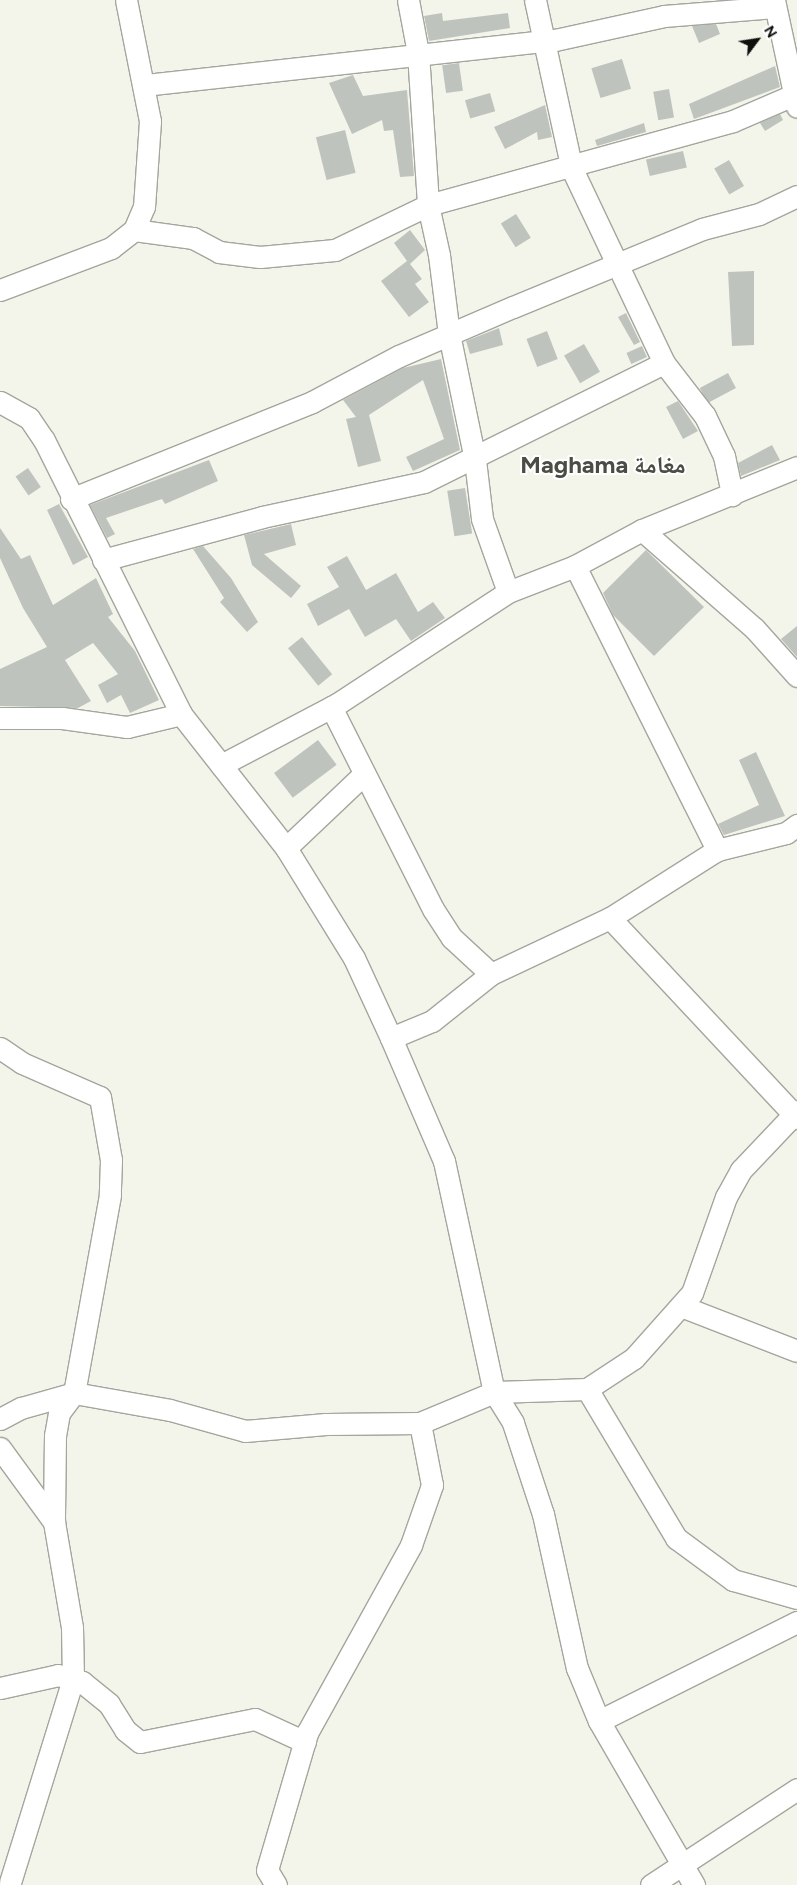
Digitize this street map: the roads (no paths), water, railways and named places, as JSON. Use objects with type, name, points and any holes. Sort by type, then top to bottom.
[{"type":"street","points":[[0,290],[111,248],[134,230],[144,207],[148,174],[145,85],[126,0]]},
{"type":"street","points":[[408,0],[418,53],[428,205],[439,255],[449,334],[475,460],[482,519],[508,592]]},
{"type":"street","points":[[535,0],[572,169],[619,264],[664,363],[705,416],[724,456],[732,495]]},
{"type":"street","points":[[134,230],[193,238],[219,252],[260,257],[308,255],[335,250],[428,205],[572,169],[733,121],[795,94],[775,3],[664,16],[545,41],[418,53],[145,85]]},
{"type":"street","points":[[70,499],[312,402],[449,334],[619,264],[797,196]]},
{"type":"street","points":[[103,560],[262,517],[424,482],[475,460],[664,363]]},
{"type":"street","points":[[0,402],[29,418],[44,440],[70,499],[181,714],[286,848],[354,958],[444,1160],[494,1392],[521,1444],[543,1514],[577,1668],[599,1721],[694,1885]]},
{"type":"street","points":[[221,765],[331,707],[508,592],[575,566],[642,530],[797,467]]},
{"type":"street","points":[[642,530],[755,629],[797,676]]},
{"type":"street","points":[[575,566],[717,850]]},
{"type":"street","points":[[331,707],[433,909],[452,938],[491,974]]},
{"type":"street","points":[[0,718],[62,718],[127,727],[181,714]]},
{"type":"street","points":[[286,848],[364,774]]},
{"type":"street","points":[[391,1038],[432,1021],[491,974],[610,918],[717,850],[786,833],[797,825]]},
{"type":"street","points":[[0,1419],[21,1408],[74,1393],[170,1410],[245,1431],[326,1424],[420,1424],[494,1392],[587,1389],[634,1358],[692,1293],[726,1196],[741,1170],[795,1115],[610,918]]},
{"type":"street","points":[[0,1048],[22,1063],[100,1097],[111,1160],[110,1195],[74,1393],[59,1413],[55,1435],[54,1522],[72,1627],[73,1679],[7,1879]]},
{"type":"street","points":[[681,1306],[797,1351]]},
{"type":"street","points":[[587,1389],[676,1538],[733,1580],[797,1598]]},
{"type":"street","points":[[276,1885],[267,1870],[305,1742],[417,1528],[432,1485],[420,1424]]},
{"type":"street","points":[[0,1448],[54,1522]]},
{"type":"street","points":[[599,1721],[797,1622]]},
{"type":"street","points":[[0,1688],[58,1675],[73,1679],[109,1704],[125,1730],[140,1742],[255,1719],[305,1742]]},
{"type":"street","points":[[651,1885],[797,1789]]},
{"type":"district","name":"Maghama مغامة","points":[[603,465]]}]
